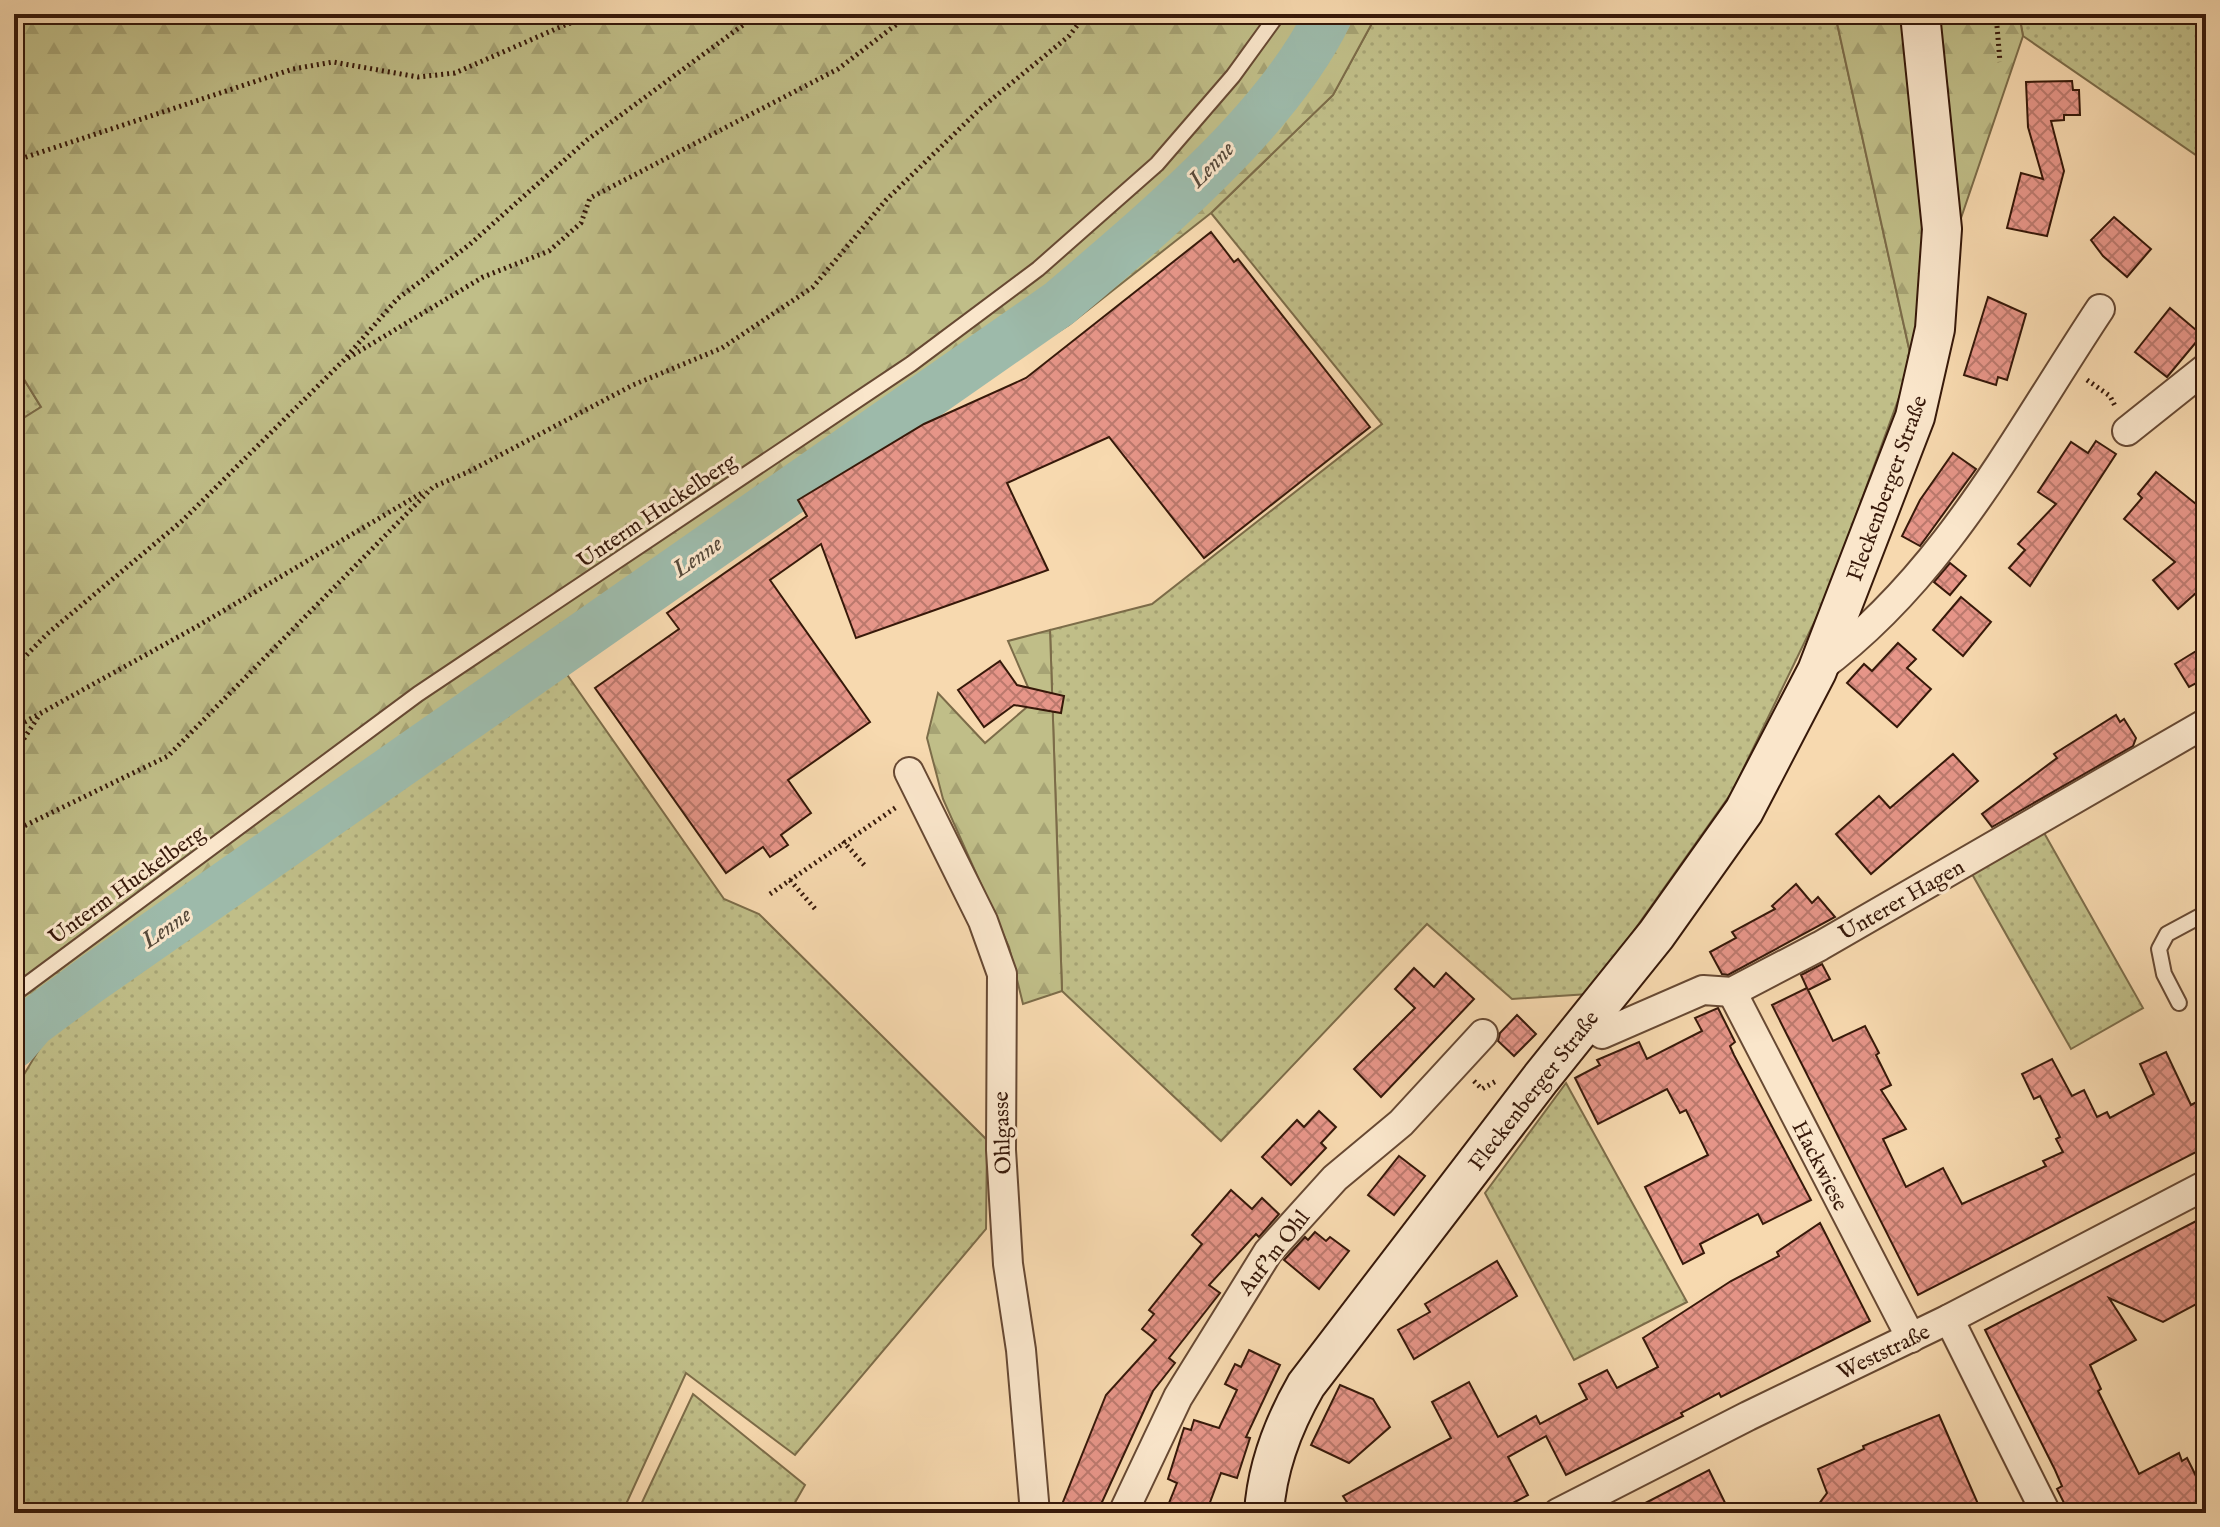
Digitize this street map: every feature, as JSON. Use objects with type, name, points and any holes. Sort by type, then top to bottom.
[{"type":"street","name":"Fleckenberger Straße","points":[[1264,1513],[1271,1464],[1281,1433],[1306,1385],[1541,1078],[1656,935],[1744,811],[1817,671],[1915,417],[1935,329],[1942,229],[1920,14]]},
{"type":"street","name":"Fleckenberger Straße","points":[[1817,671],[1865,632],[1939,553],[1992,481],[2100,309]]},
{"type":"street","points":[[2127,431],[2206,368]]},
{"type":"street","name":"Unterer Hagen","points":[[1586,1023],[1602,1034],[1703,990],[1732,992],[1834,938],[2206,723]]},
{"type":"street","name":"Ohlgasse","points":[[913,782],[994,943],[1002,974],[1001,1164],[1035,1513]]},
{"type":"street","name":"Hackwiese","points":[[1732,992],[1911,1338]]},
{"type":"street","name":"Auf'm Ohl","points":[[1123,1513],[1178,1397],[1268,1252],[1335,1178],[1401,1123],[1483,1034]]},
{"type":"street","name":"Weststraße","points":[[1558,1513],[1949,1319],[2206,1185]]},
{"type":"street","points":[[1949,1319],[2046,1513]]},
{"type":"lane","name":"Unterm Huckelberg","points":[[14,994],[418,694],[898,373],[1038,269],[1157,164],[1233,76],[1278,14]]},
{"type":"lane","points":[[2179,1003],[2164,974],[2159,949],[2167,934],[2206,913]]},
{"type":"path","points":[[14,161],[293,69],[333,62],[418,77],[455,73],[567,24],[608,14]]},
{"type":"path","points":[[14,668],[47,634],[182,521],[343,361],[397,299],[469,245],[587,140],[758,14]]},
{"type":"path","points":[[343,361],[483,277],[549,251],[581,223],[590,198],[838,69],[910,14]]},
{"type":"path","points":[[14,728],[433,487],[468,472],[633,385],[722,348],[813,287],[886,200],[981,108],[1069,36],[1086,14]]},
{"type":"path","points":[[1996,14],[2000,62]]},
{"type":"path","points":[[2064,364],[2110,396],[2127,431]]},
{"type":"path","points":[[14,831],[168,756],[433,487]]},
{"type":"path","points":[[14,754],[39,716]]},
{"type":"path","points":[[770,894],[843,841],[913,782]]},
{"type":"path","points":[[843,841],[865,866]]},
{"type":"path","points":[[790,880],[816,910]]},
{"type":"path","points":[[1456,1063],[1482,1089],[1522,1069],[1541,1078]]},
{"type":"green space","points":[[14,14],[1377,14],[1333,95],[1211,213],[1069,325],[794,499],[55,1023],[14,1056],[14,424],[41,407],[14,363]]},
{"type":"green space","points":[[1377,14],[1835,14],[1912,362],[1825,600],[1732,792],[1589,994],[1512,999],[1427,924],[1221,1141],[1062,991],[1050,630],[1152,604],[1382,424],[1211,213],[1333,95]]},
{"type":"green space","points":[[1835,14],[2019,14],[2023,36],[1912,362]]},
{"type":"green space","points":[[2019,14],[2206,14],[2206,162],[2023,36]]},
{"type":"green space","points":[[14,363],[41,407],[14,424]]},
{"type":"green space","points":[[1050,630],[1062,991],[1023,1004],[1009,947],[943,799],[927,738],[938,693],[985,743],[1034,701],[1008,641]]},
{"type":"green space","points":[[561,666],[724,899],[759,914],[987,1140],[986,1229],[795,1455],[686,1373],[622,1513],[14,1513],[14,1091],[55,1023]]},
{"type":"green space","points":[[2043,831],[2143,1008],[2071,1049],[1972,874]]},
{"type":"green space","points":[[1566,1083],[1687,1302],[1574,1360],[1485,1193]]},
{"type":"green space","points":[[693,1394],[805,1485],[789,1513],[637,1513]]},
{"type":"building","points":[[2072,81],[2073,90],[2079,90],[2080,115],[2064,115],[2064,120],[2051,121],[2064,171],[2047,236],[2007,228],[2021,173],[2043,179],[2028,127],[2026,82]]},
{"type":"building","points":[[2114,217],[2151,249],[2127,277],[2103,256],[2091,240]]},
{"type":"building","points":[[1211,232],[1234,262],[1238,259],[1370,427],[1204,558],[1109,437],[1007,483],[1048,570],[856,638],[821,544],[770,580],[870,722],[788,780],[811,813],[781,835],[788,845],[770,857],[763,847],[726,873],[595,688],[679,629],[667,613],[807,516],[798,500],[924,424],[1026,378]]},
{"type":"building","points":[[1988,297],[2026,314],[2007,380],[1998,377],[1996,385],[1964,375]]},
{"type":"building","points":[[2170,308],[2202,335],[2167,377],[2135,352]]},
{"type":"building","points":[[2096,441],[2116,454],[2030,586],[2009,568],[2025,550],[2018,544],[2056,504],[2038,492],[2071,442],[2088,453]]},
{"type":"building","points":[[1953,453],[1976,469],[1920,546],[1902,536],[1920,500]]},
{"type":"building","points":[[2156,472],[2196,504],[2206,496],[2206,584],[2178,609],[2153,580],[2175,562],[2124,519],[2142,498],[2138,494]]},
{"type":"building","points":[[1950,563],[1966,576],[1950,595],[1934,582]]},
{"type":"building","points":[[1961,597],[1991,622],[1963,656],[1933,630]]},
{"type":"building","points":[[1898,643],[1916,659],[1907,668],[1931,689],[1897,727],[1847,683],[1864,664],[1872,671]]},
{"type":"building","points":[[2206,645],[2206,678],[2189,687],[2175,664]]},
{"type":"building","points":[[1000,661],[1017,685],[1064,696],[1061,713],[1014,705],[984,727],[958,690]]},
{"type":"building","points":[[2116,715],[2120,722],[2124,719],[2136,738],[2133,746],[1992,827],[1982,814],[2057,758],[2054,754]]},
{"type":"building","points":[[1953,754],[1978,781],[1871,874],[1836,834],[1879,796],[1890,808]]},
{"type":"building","points":[[1796,884],[1812,903],[1818,897],[1835,917],[1728,975],[1722,974],[1710,952],[1736,938],[1732,932],[1775,909],[1772,906]]},
{"type":"building","points":[[1822,964],[1830,979],[1808,990],[1833,1041],[1865,1026],[1879,1053],[1876,1055],[1891,1085],[1881,1090],[1906,1129],[1883,1139],[1906,1187],[1943,1168],[1962,1204],[2046,1166],[2043,1161],[2063,1152],[2056,1139],[2060,1137],[2040,1096],[2034,1099],[2022,1074],[2052,1059],[2072,1096],[2084,1090],[2097,1117],[2107,1112],[2110,1118],[2154,1094],[2140,1064],[2166,1052],[2191,1105],[2206,1097],[2206,1147],[1918,1295],[1772,1005],[1807,988],[1801,975]]},
{"type":"building","points":[[1414,968],[1434,987],[1446,973],[1474,999],[1381,1097],[1354,1069],[1415,1008],[1395,989]]},
{"type":"building","points":[[1718,1008],[1735,1042],[1730,1046],[1734,1055],[1811,1200],[1763,1224],[1758,1214],[1700,1244],[1704,1253],[1683,1264],[1645,1187],[1708,1155],[1686,1110],[1680,1113],[1667,1089],[1598,1124],[1575,1078],[1600,1065],[1597,1060],[1639,1042],[1647,1059],[1702,1031],[1695,1018]]},
{"type":"building","points":[[1517,1015],[1536,1034],[1514,1056],[1498,1041],[1500,1033]]},
{"type":"building","points":[[1319,1111],[1336,1127],[1321,1143],[1326,1148],[1291,1185],[1262,1157],[1297,1120],[1304,1127]]},
{"type":"building","points":[[1399,1156],[1425,1176],[1394,1215],[1368,1195]]},
{"type":"building","points":[[1231,1190],[1252,1209],[1262,1198],[1279,1214],[1209,1285],[1220,1293],[1169,1358],[1175,1363],[1153,1391],[1097,1513],[1076,1513],[1061,1507],[1106,1395],[1156,1340],[1142,1329],[1154,1314],[1149,1310],[1202,1244],[1192,1235]]},
{"type":"building","points":[[2206,1216],[2206,1299],[2163,1322],[2109,1298],[2136,1340],[2090,1365],[2101,1389],[2098,1391],[2139,1474],[2179,1453],[2182,1461],[2187,1458],[2206,1496],[2206,1513],[2069,1513],[2057,1489],[2062,1486],[2055,1470],[1985,1330]]},
{"type":"building","points":[[1820,1223],[1870,1321],[1721,1397],[1719,1393],[1681,1413],[1683,1416],[1566,1475],[1546,1436],[1508,1457],[1528,1495],[1511,1504],[1516,1513],[1354,1513],[1343,1496],[1451,1438],[1432,1402],[1469,1382],[1498,1437],[1536,1416],[1540,1424],[1587,1399],[1579,1384],[1607,1370],[1617,1388],[1658,1367],[1643,1338],[1731,1281],[1779,1256],[1777,1252]]},
{"type":"building","points":[[1315,1232],[1326,1241],[1330,1237],[1349,1251],[1319,1289],[1284,1260],[1305,1237],[1308,1240]]},
{"type":"building","points":[[1497,1261],[1517,1296],[1414,1359],[1398,1330],[1430,1312],[1425,1304]]},
{"type":"building","points":[[1249,1350],[1280,1365],[1246,1437],[1250,1438],[1237,1478],[1221,1473],[1206,1513],[1165,1513],[1177,1483],[1168,1479],[1184,1428],[1191,1430],[1194,1420],[1219,1428],[1237,1390],[1225,1384],[1235,1364],[1241,1367]]},
{"type":"building","points":[[1340,1385],[1373,1399],[1390,1427],[1349,1463],[1311,1445]]},
{"type":"building","points":[[1939,1415],[1982,1513],[1812,1513],[1827,1493],[1818,1469],[1864,1449],[1863,1446]]},
{"type":"building","points":[[1709,1470],[1730,1513],[1626,1513]]},
{"type":"waterway","name":"Lenne","points":[[14,1044],[32,1023],[90,980],[1060,303],[1171,206],[1245,132],[1306,54],[1329,14]]}]
